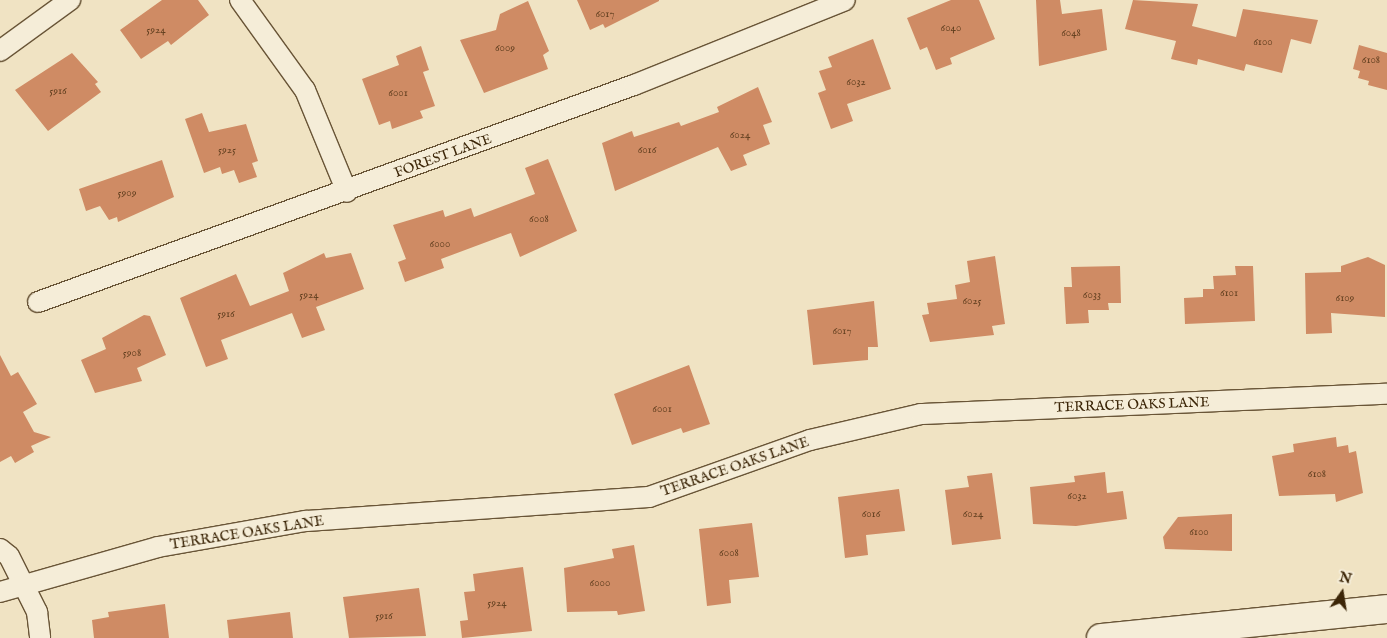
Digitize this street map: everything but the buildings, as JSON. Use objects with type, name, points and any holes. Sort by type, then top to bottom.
[{"type":"main road","points":[[1101,638],[1387,609]]},
{"type":"street","points":[[0,51],[70,0]]},
{"type":"street","points":[[240,0],[305,90],[347,192]]},
{"type":"street","name":"FOREST LANE","points":[[38,302],[347,192],[634,85],[845,0]]},
{"type":"street","name":"TERRACE OAKS LANE","points":[[0,592],[158,547],[306,521],[649,497],[810,440],[921,414],[1387,394]]},
{"type":"street","points":[[0,549],[9,556],[37,612],[40,638]]}]
